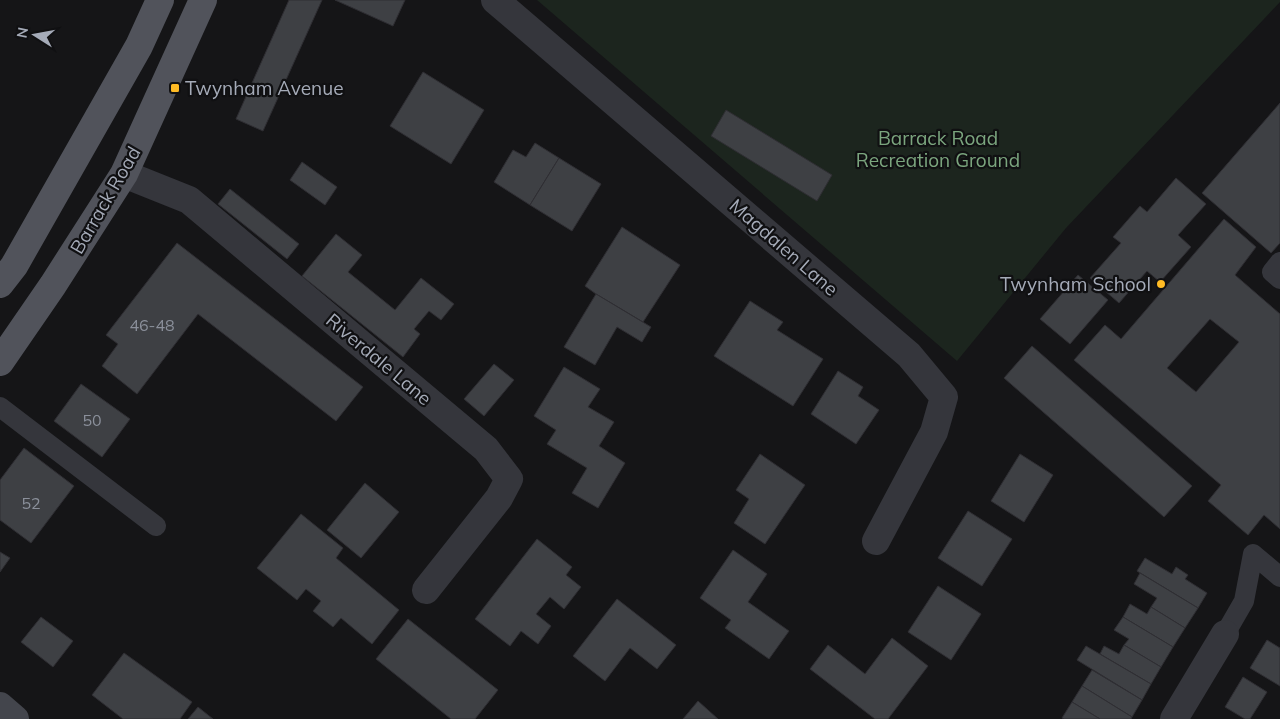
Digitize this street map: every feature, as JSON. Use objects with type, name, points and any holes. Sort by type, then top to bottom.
[{"type":"main road","points":[[5,268],[139,46],[160,0]]},
{"type":"main road","name":"Barrack Road","points":[[0,362],[53,285],[124,174],[203,0]]},
{"type":"main road","points":[[0,706],[15,719]]},
{"type":"street","name":"Magdalen Lane","points":[[495,0],[909,355],[944,397],[934,432],[876,542]]},
{"type":"street","name":"Riverdale Lane","points":[[124,174],[189,200],[486,449],[509,479],[500,498],[426,590]]},
{"type":"street","points":[[1174,719],[1225,634]]},
{"type":"lane","points":[[1280,262],[1272,272],[1280,279]]},
{"type":"lane","points":[[0,407],[156,526]]},
{"type":"lane","points":[[1225,634],[1244,601],[1253,554],[1280,577]]},
{"type":"green space","name":"Barrack Road Recreation Ground","points":[[537,0],[1280,0],[1280,2],[1066,228],[957,361]]},
{"type":"building","points":[[289,0],[322,0],[263,131],[236,119]]},
{"type":"building","points":[[335,0],[405,0],[393,26]]},
{"type":"building","points":[[423,72],[484,110],[451,164],[390,126]]},
{"type":"building","points":[[1280,103],[1280,243],[1271,253],[1202,193]]},
{"type":"building","points":[[726,110],[832,175],[817,201],[711,136]]},
{"type":"building","points":[[535,143],[559,158],[530,205],[494,182],[513,150],[526,157]]},
{"type":"building","points":[[559,158],[601,184],[572,231],[530,205]]},
{"type":"building","points":[[302,162],[337,187],[325,205],[290,180]]},
{"type":"building","points":[[1176,178],[1206,204],[1178,235],[1191,247],[1160,282],[1147,271],[1119,303],[1090,278],[1121,243],[1113,237],[1140,206],[1147,212]]},
{"type":"building","points":[[230,189],[299,244],[287,259],[218,204]]},
{"type":"building","points":[[1224,219],[1256,247],[1235,275],[1280,314],[1280,529],[1264,515],[1248,535],[1208,501],[1221,485],[1074,360],[1105,325],[1121,339]],"holes":[[[1210,319],[1239,342],[1196,392],[1167,368]]]},
{"type":"building","points":[[622,227],[680,265],[643,322],[585,286]]},
{"type":"building","points":[[336,234],[362,255],[348,272],[395,310],[421,278],[454,304],[441,320],[429,311],[414,329],[420,334],[403,357],[302,276]]},
{"type":"building","points":[[177,243],[363,387],[336,421],[198,314],[137,394],[102,366],[118,344],[106,335]]},
{"type":"building","points":[[1078,275],[1108,300],[1070,344],[1040,319]]},
{"type":"building","points":[[596,294],[651,327],[642,342],[617,327],[595,365],[564,347]]},
{"type":"building","points":[[750,301],[783,322],[777,330],[823,359],[793,406],[714,356]]},
{"type":"building","points":[[1032,346],[1192,486],[1164,517],[1004,378]]},
{"type":"building","points":[[494,364],[514,380],[484,416],[464,399]]},
{"type":"building","points":[[564,367],[600,389],[588,407],[614,422],[599,446],[625,463],[598,508],[572,493],[587,468],[547,444],[556,430],[534,416]]},
{"type":"building","points":[[838,371],[863,387],[858,396],[879,410],[856,444],[811,414]]},
{"type":"building","points":[[81,384],[130,419],[102,457],[54,421]]},
{"type":"building","points":[[24,448],[74,486],[31,543],[0,520],[0,480]]},
{"type":"building","points":[[760,454],[805,485],[765,544],[734,523],[749,499],[736,490]]},
{"type":"building","points":[[1020,454],[1053,475],[1024,522],[991,501]]},
{"type":"building","points":[[365,483],[399,512],[361,558],[327,530]]},
{"type":"building","points":[[968,511],[1012,539],[982,586],[938,558]]},
{"type":"building","points":[[301,514],[343,548],[336,558],[399,610],[372,644],[341,618],[333,627],[313,611],[321,601],[306,589],[297,600],[257,568]]},
{"type":"building","points":[[537,539],[572,567],[566,575],[581,587],[564,609],[550,597],[536,614],[551,626],[538,644],[521,631],[510,646],[475,619]]},
{"type":"building","points":[[733,550],[767,574],[748,602],[789,631],[769,659],[725,628],[731,620],[700,598]]},
{"type":"building","points":[[0,552],[10,558],[0,572]]},
{"type":"building","points":[[1145,558],[1172,574],[1176,567],[1188,575],[1185,579],[1207,593],[1198,608],[1137,571]]},
{"type":"building","points":[[1140,573],[1198,608],[1185,628],[1151,607],[1157,598],[1134,584]]},
{"type":"building","points":[[938,586],[981,614],[951,660],[908,632]]},
{"type":"building","points":[[617,599],[676,645],[657,669],[630,648],[605,681],[573,656]]},
{"type":"building","points":[[1130,604],[1147,614],[1151,607],[1185,628],[1173,647],[1123,617]]},
{"type":"building","points":[[41,617],[73,641],[53,667],[21,642]]},
{"type":"building","points":[[1123,617],[1173,647],[1161,667],[1124,645],[1129,639],[1114,630]]},
{"type":"building","points":[[408,619],[498,690],[475,719],[451,719],[376,659]]},
{"type":"building","points":[[892,638],[928,666],[888,719],[875,719],[810,669],[828,645],[865,674]]},
{"type":"building","points":[[1267,640],[1280,648],[1280,686],[1250,668]]},
{"type":"building","points":[[1124,645],[1161,667],[1151,684],[1100,654],[1104,646],[1119,654]]},
{"type":"building","points":[[1086,646],[1151,684],[1142,700],[1077,660]]},
{"type":"building","points":[[124,653],[192,702],[180,719],[123,719],[92,695]]},
{"type":"building","points":[[1092,670],[1142,700],[1132,717],[1082,686]]},
{"type":"building","points":[[1243,677],[1267,692],[1250,719],[1245,719],[1225,707]]},
{"type":"building","points":[[1082,686],[1132,717],[1131,719],[1100,719],[1072,702]]},
{"type":"building","points":[[698,701],[718,719],[683,719]]},
{"type":"building","points":[[1072,702],[1100,719],[1062,718]]},
{"type":"building","points":[[198,707],[213,719],[188,719]]},
{"type":"place","name":"Twynham Avenue","points":[[175,88]]},
{"type":"place","name":"Twynham School","points":[[1161,284]]}]
